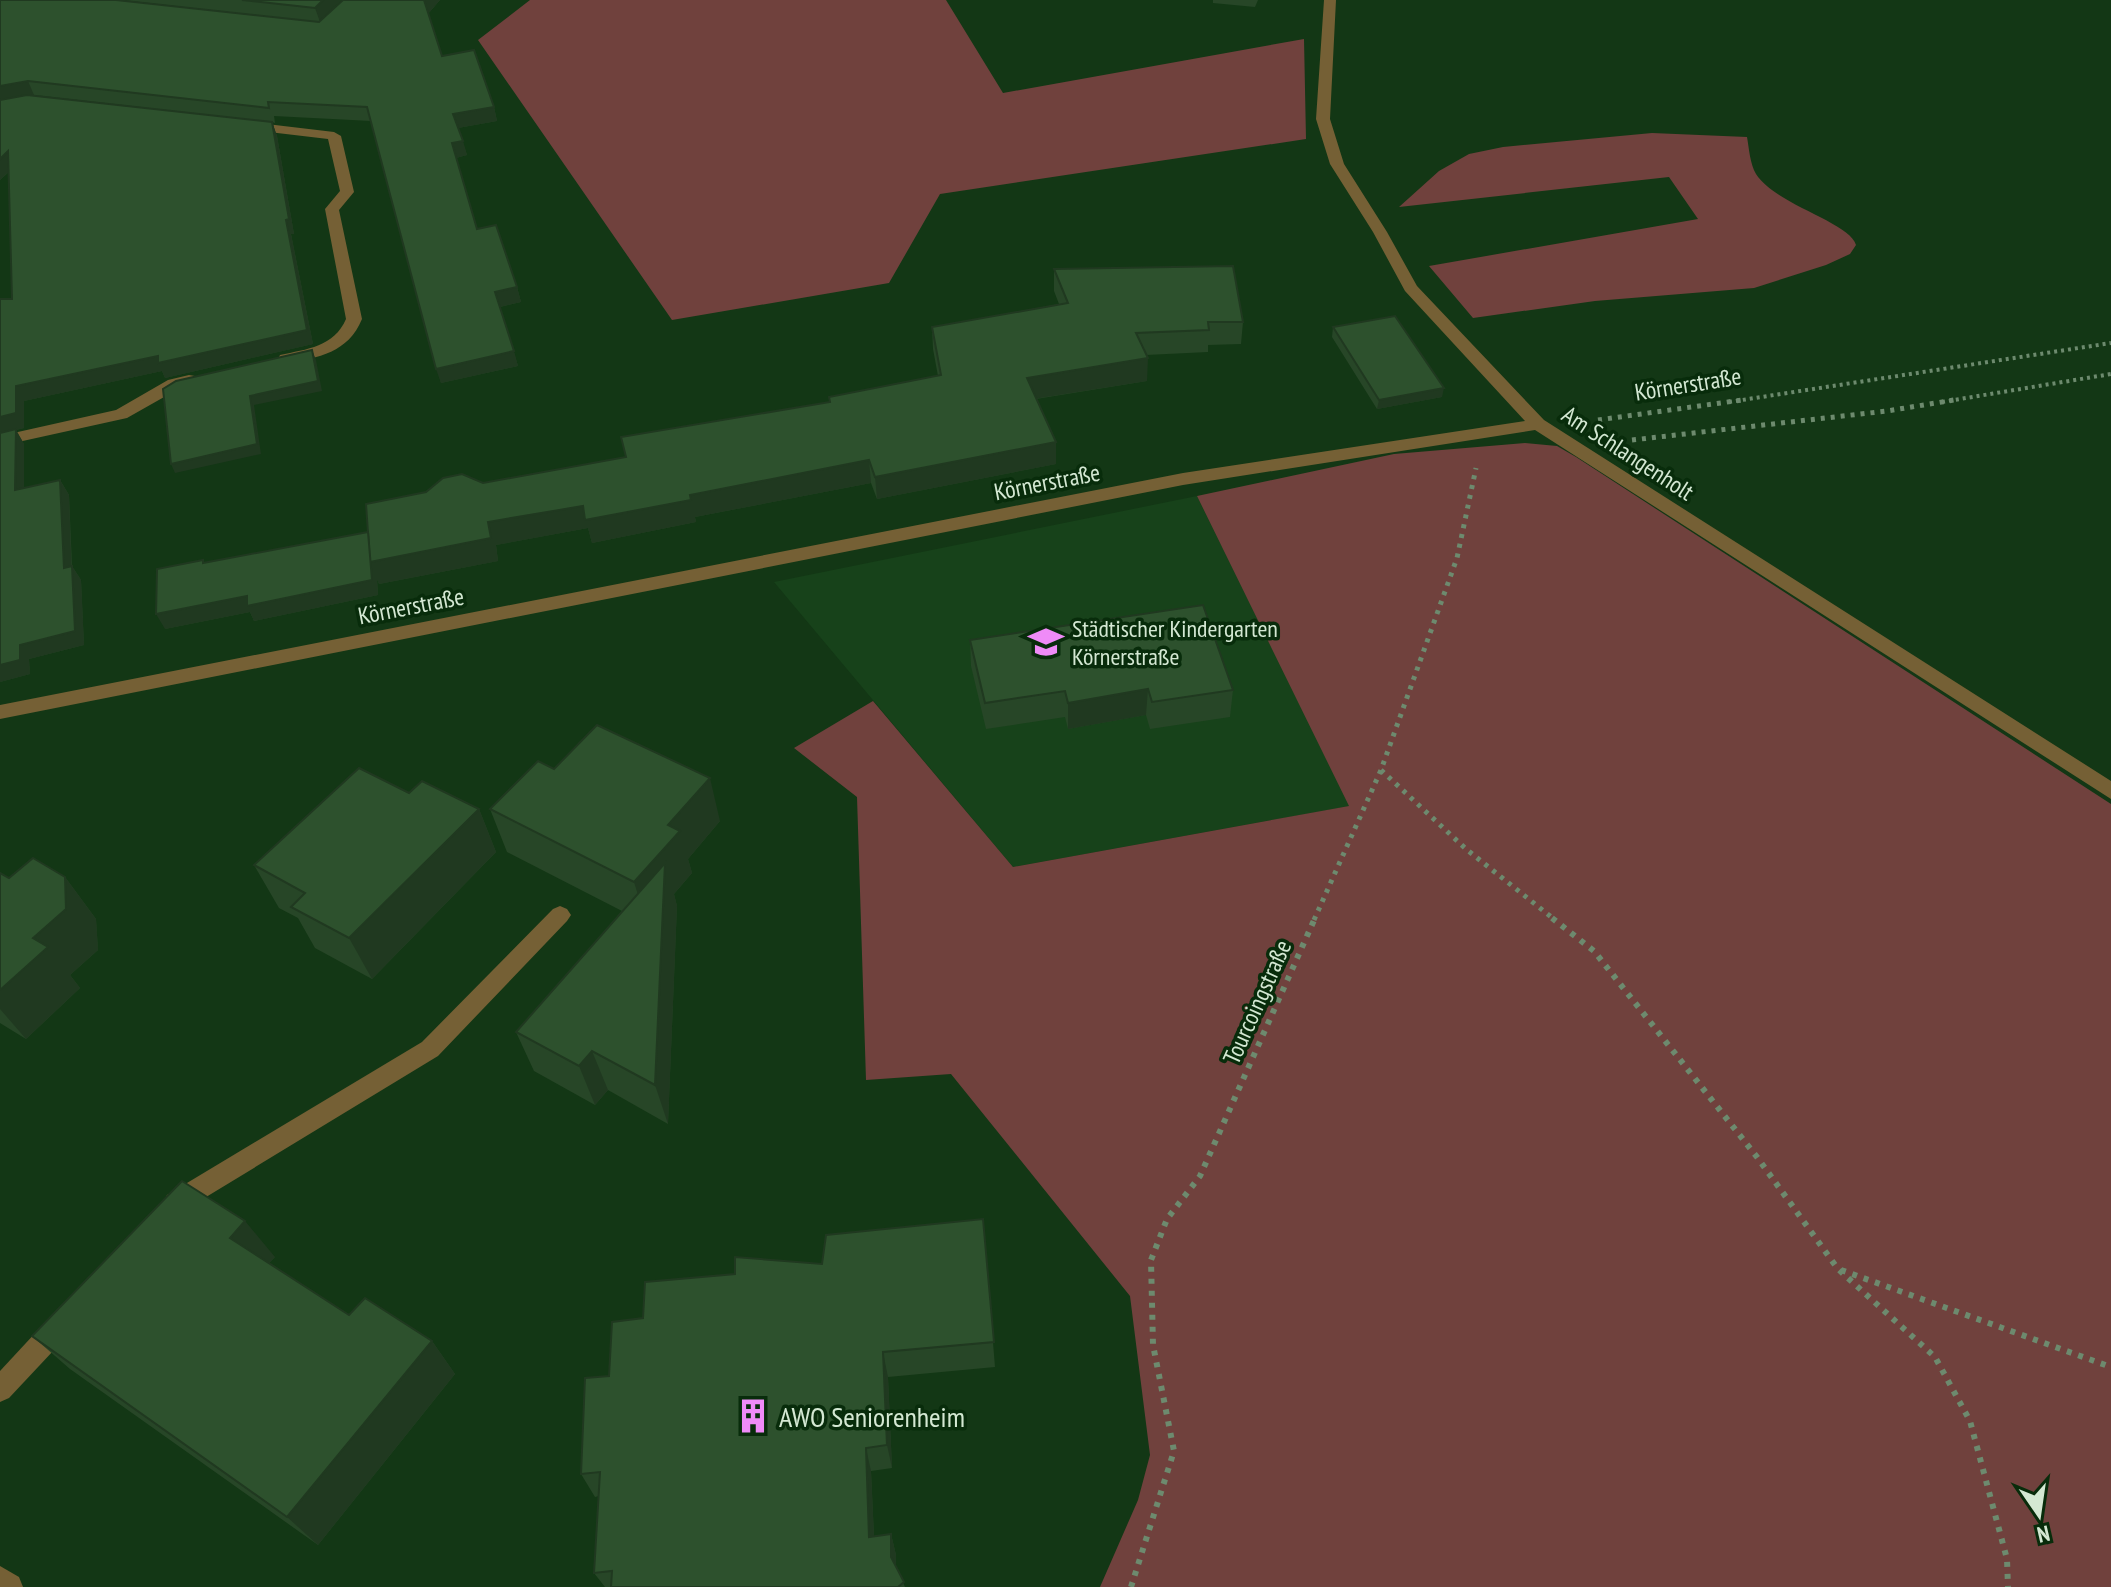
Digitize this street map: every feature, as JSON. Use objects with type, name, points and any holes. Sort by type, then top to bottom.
[{"type":"street","name":"Am Schlangenholt","points":[[1330,0],[1323,119],[1337,164],[1380,232],[1410,288],[1538,424],[2111,791]]},
{"type":"street","points":[[239,125],[334,136],[347,192],[332,209],[354,319],[351,332],[329,349],[267,363]]},
{"type":"street","points":[[0,441],[121,414],[174,384],[205,377]]},
{"type":"street","name":"Körnerstraße","points":[[0,712],[1183,479],[1538,424]]},
{"type":"street","points":[[160,1218],[171,1206],[216,1176],[430,1049],[560,915]]},
{"type":"street","points":[[0,1389],[75,1309]]},
{"type":"street","points":[[0,1580],[9,1587]]},
{"type":"path","name":"Körnerstraße","points":[[1538,424],[1631,417],[2111,343]]},
{"type":"path","points":[[1617,440],[1649,439],[1887,411],[2111,374]]},
{"type":"path","name":"Tourcoingstraße","points":[[1131,1587],[1174,1451],[1153,1345],[1151,1260],[1167,1219],[1200,1176],[1381,770],[1457,558],[1482,432]]},
{"type":"path","points":[[1381,770],[1466,849],[1594,951],[1757,1157],[1838,1269],[1935,1357],[1970,1421],[2007,1559],[2008,1587]]},
{"type":"path","points":[[1838,1269],[2111,1367]]},
{"type":"shaded area","points":[[530,0],[946,0],[1003,93],[1304,39],[1306,139],[940,194],[889,283],[672,320],[478,40]]},
{"type":"shaded area","points":[[1652,133],[1747,137],[1754,170],[1766,185],[1841,229],[1856,245],[1850,254],[1826,265],[1754,288],[1595,301],[1473,318],[1429,266],[1698,219],[1669,177],[1399,207],[1439,171],[1469,154],[1503,147]]},
{"type":"shaded area","points":[[1525,443],[1557,446],[1576,457],[2111,804],[2111,1587],[1100,1587],[1138,1500],[1150,1455],[1130,1296],[951,1074],[866,1080],[857,797],[794,748],[873,701],[1013,867],[1349,806],[1197,496],[1394,454]]},
{"type":"shaded area","name":"Städtischer Kindergarten Körnerstraße","points":[[1197,496],[1350,806],[1013,867],[774,582]]},
{"type":"building","points":[[0,0],[116,0],[319,22],[343,0],[424,0],[442,56],[474,50],[494,107],[453,114],[463,141],[452,143],[477,229],[496,225],[517,287],[495,292],[514,351],[436,369],[367,107],[268,102],[269,108],[28,81],[0,86]]},
{"type":"building","points":[[242,0],[323,0],[315,8]]},
{"type":"building","points":[[27,95],[272,122],[289,219],[286,220],[307,330],[158,363],[158,356],[16,386],[16,413],[0,417],[0,299],[12,299],[8,151],[0,159],[0,100]]},
{"type":"building","points":[[1233,266],[1243,322],[1208,322],[1209,330],[1136,333],[1148,358],[1027,378],[1056,442],[875,477],[869,460],[690,495],[691,500],[585,520],[583,506],[488,522],[491,538],[370,562],[366,504],[426,492],[443,478],[462,474],[483,483],[626,457],[621,437],[830,402],[829,397],[941,375],[932,327],[1068,303],[1054,269]]},
{"type":"building","points":[[1395,316],[1444,388],[1379,400],[1333,327]]},
{"type":"building","points":[[312,350],[318,381],[250,396],[257,444],[171,464],[163,389],[176,381]]},
{"type":"building","points":[[16,429],[15,490],[60,480],[64,568],[72,566],[75,631],[20,645],[20,660],[0,665],[0,433]]},
{"type":"building","points":[[368,532],[372,580],[247,606],[247,596],[156,614],[157,569]]},
{"type":"building","points":[[1203,605],[1233,690],[1152,702],[1148,689],[1068,703],[1065,691],[985,703],[970,640]]},
{"type":"building","points":[[597,725],[710,778],[668,825],[680,831],[634,882],[490,809],[538,761],[554,769]]},
{"type":"building","points":[[359,768],[409,793],[422,781],[479,809],[349,938],[291,907],[305,893],[254,865]]},
{"type":"building","points":[[33,858],[65,877],[66,909],[33,938],[48,947],[0,990],[0,873],[9,878]]},
{"type":"building","points":[[665,863],[655,1085],[592,1051],[579,1066],[516,1032]]},
{"type":"building","points":[[182,1181],[245,1221],[230,1238],[349,1315],[365,1298],[432,1341],[287,1517],[32,1336]]},
{"type":"building","name":"AWO Seniorenheim","points":[[983,1219],[994,1342],[883,1352],[887,1445],[866,1448],[869,1537],[891,1534],[891,1557],[904,1582],[898,1587],[611,1587],[612,1571],[594,1573],[600,1472],[581,1474],[585,1378],[609,1376],[612,1322],[643,1318],[645,1282],[735,1274],[735,1257],[822,1264],[826,1235]]},
{"type":"place","name":"Städtischer Kindergarten Körnerstraße","points":[[1046,642]]},
{"type":"place","name":"AWO Seniorenheim","points":[[753,1416]]}]
